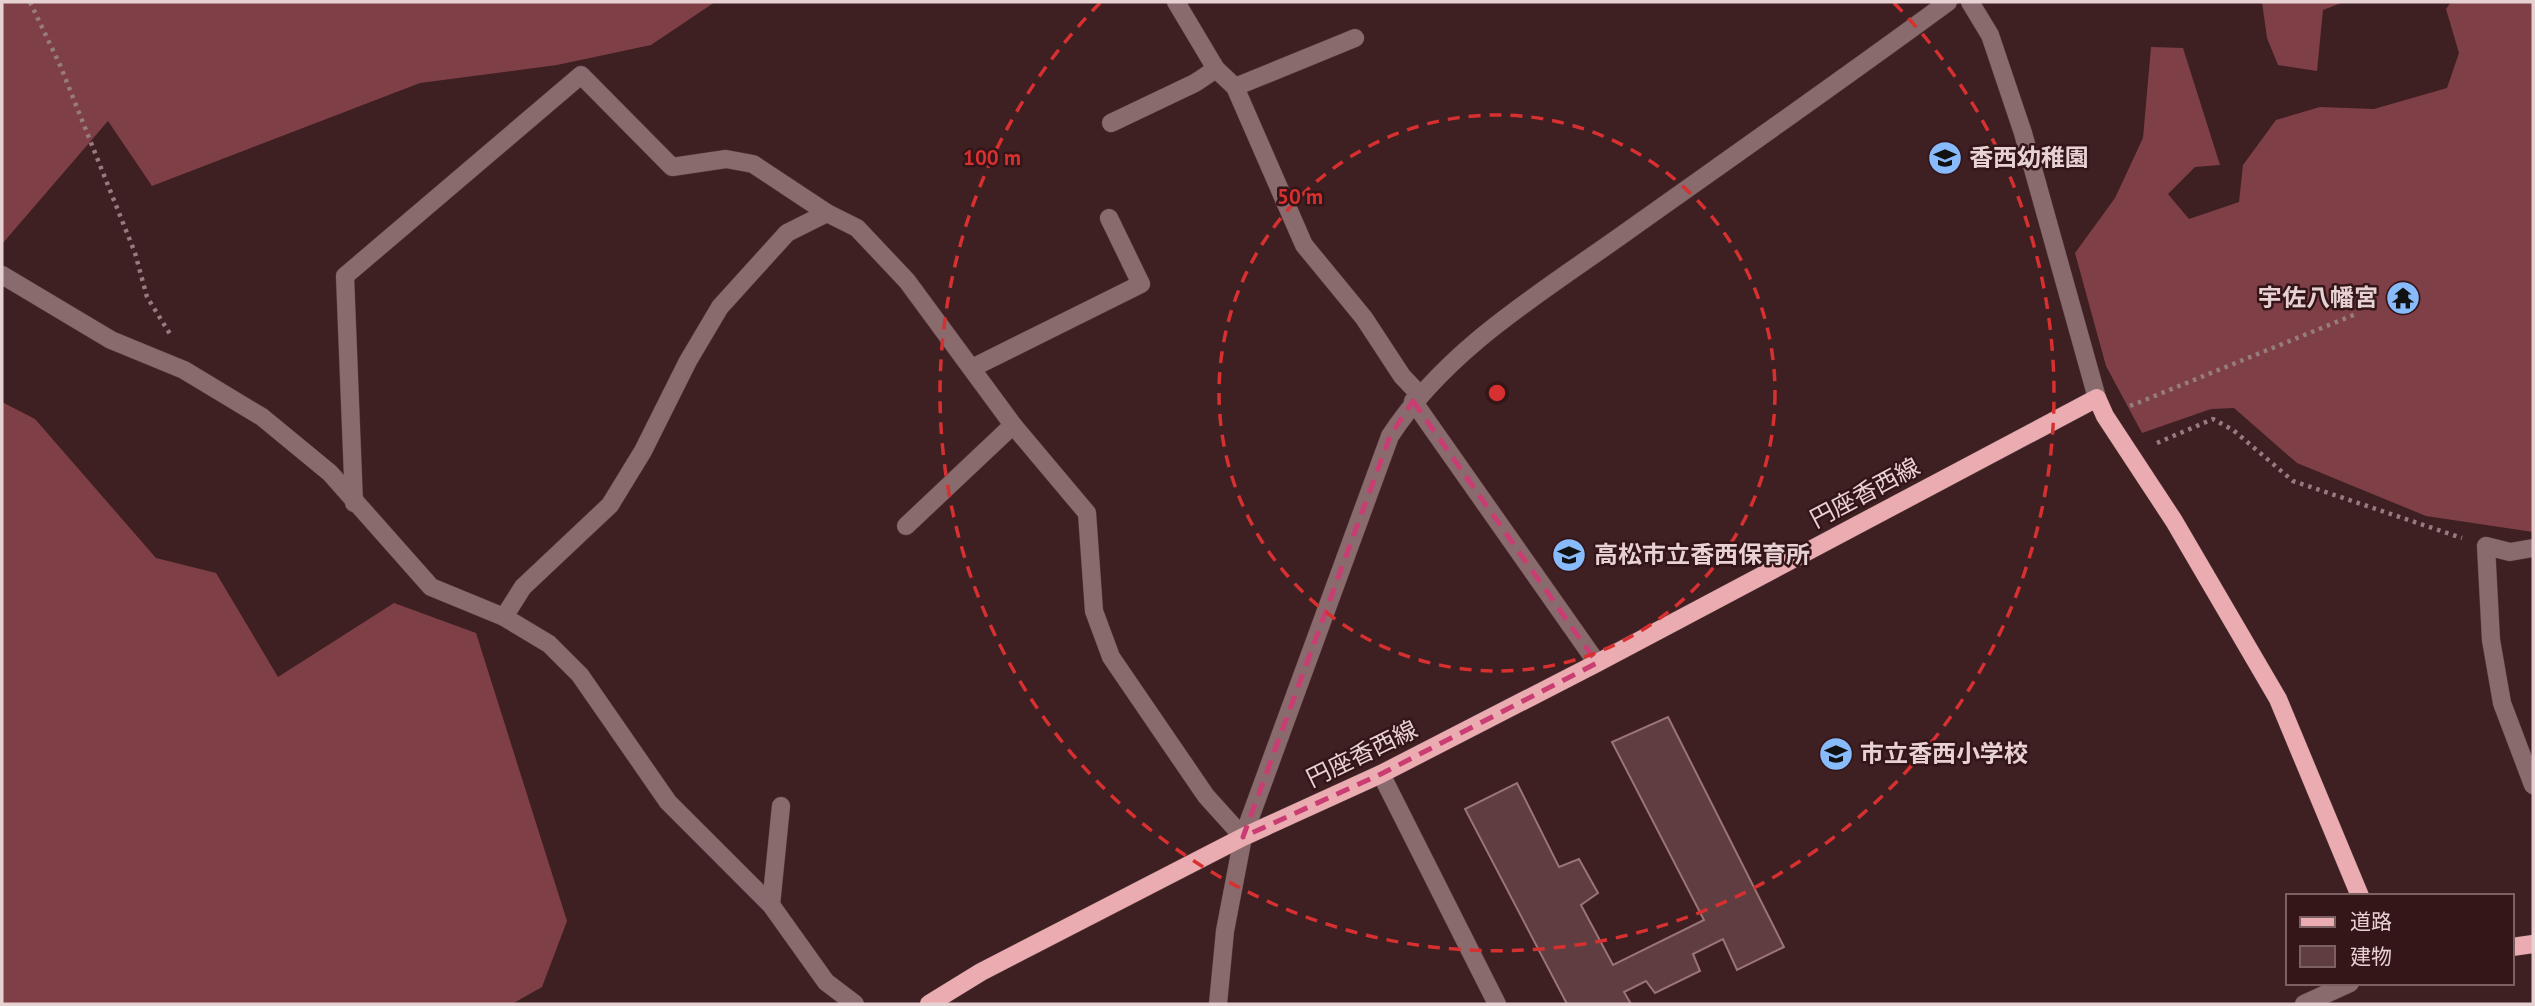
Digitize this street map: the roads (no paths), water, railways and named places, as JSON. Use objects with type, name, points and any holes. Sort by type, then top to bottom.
[{"type":"main road","points":[[2096,398],[2232,615],[2278,699],[2359,894]]},
{"type":"main road","name":"円座香西線","points":[[929,1004],[981,972],[1243,837],[1381,774],[1597,663],[2096,398]]},
{"type":"main road","points":[[2514,947],[2533,944]]},
{"type":"street","points":[[1176,2],[1216,69],[1235,87],[1304,245],[1364,318],[1597,663]]},
{"type":"street","points":[[1218,1004],[1225,931],[1243,837],[1390,436],[1416,398],[1459,355],[1545,290],[1948,2]]},
{"type":"street","points":[[1970,2],[1990,35],[2023,133],[2096,398]]},
{"type":"street","points":[[1235,87],[1355,38]]},
{"type":"street","points":[[1111,123],[1195,83],[1216,69]]},
{"type":"street","points":[[354,503],[345,276],[581,75],[672,167],[726,159],[753,164],[827,213],[858,228],[907,281],[1013,425],[1087,513],[1094,611],[1111,657],[1206,796],[1243,837]]},
{"type":"street","points":[[504,617],[523,587],[610,505],[643,451],[688,361],[720,307],[787,233],[827,213]]},
{"type":"street","points":[[972,368],[1141,285],[1109,218]]},
{"type":"street","points":[[2,275],[111,340],[184,370],[262,417],[300,445],[330,473],[430,587],[504,617],[550,644],[580,675],[668,802],[771,905],[826,982],[855,1004]]},
{"type":"street","points":[[906,526],[1013,425]]},
{"type":"street","points":[[2532,777],[2502,703],[2491,640],[2486,546],[2510,552],[2533,548]]},
{"type":"street","points":[[1381,774],[1497,1004]]},
{"type":"street","points":[[771,905],[781,806]]},
{"type":"street","points":[[2304,1004],[2346,985]]},
{"type":"place","name":"香西幼稚園","points":[[1945,158]]},
{"type":"place","name":"宇佐八幡宮","points":[[2403,298]]},
{"type":"place","name":"高松市立香西保育所","points":[[1569,555]]},
{"type":"place","name":"市立香西小学校","points":[[1836,754]]}]
